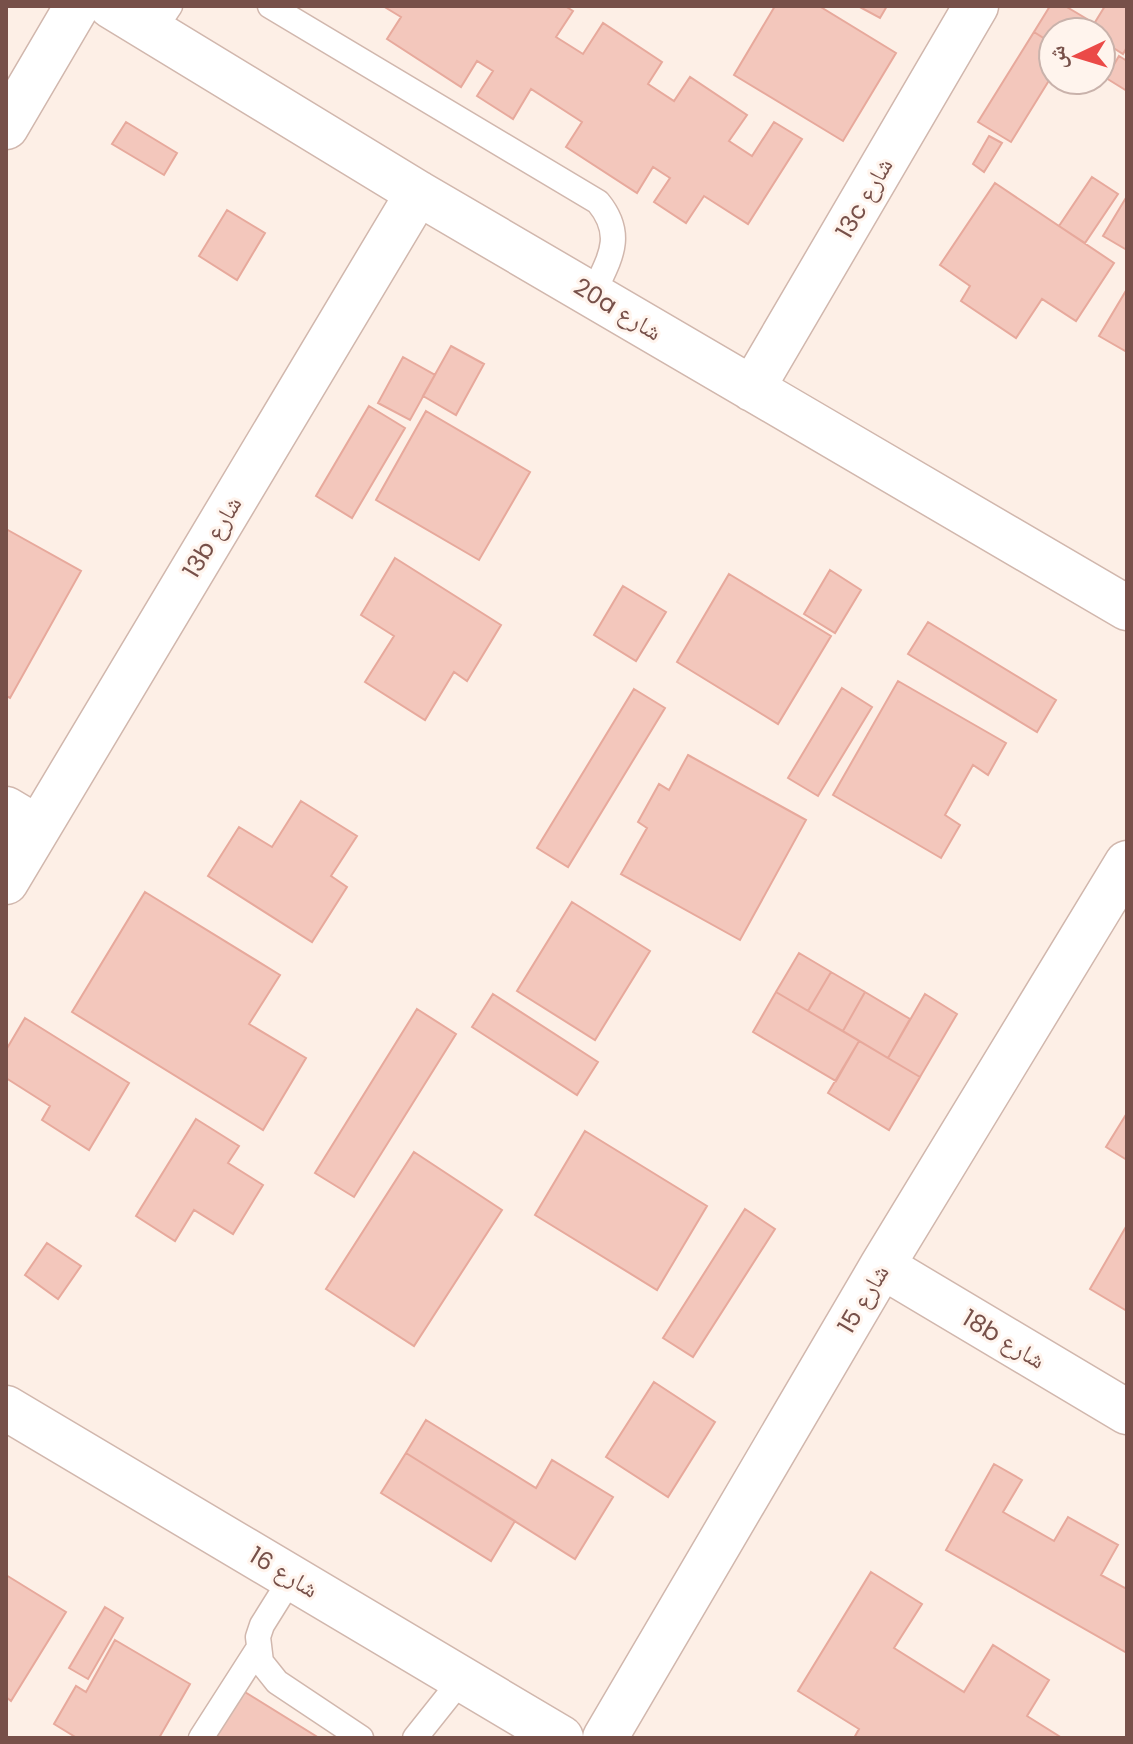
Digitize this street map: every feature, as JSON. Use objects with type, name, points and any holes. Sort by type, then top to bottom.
[{"type":"street","points":[[6,127],[77,6]]},
{"type":"street","name":"20a شارع","points":[[111,6],[162,18],[418,193],[1127,608]]},
{"type":"street","name":"13c شارع","points":[[752,389],[976,6]]},
{"type":"street","name":"13b شارع","points":[[6,882],[22,818],[418,193]]},
{"type":"street","name":"شارع 15","points":[[605,1738],[882,1266],[1127,863]]},
{"type":"street","name":"18b شارع","points":[[882,1266],[1127,1412]]},
{"type":"street","name":"شارع 16","points":[[6,1408],[561,1738]]},
{"type":"lane","points":[[270,6],[598,202],[607,213],[613,242],[611,257],[593,294]]},
{"type":"lane","points":[[292,1577],[262,1625],[258,1649],[261,1662],[277,1682],[361,1738]]},
{"type":"lane","points":[[201,1738],[258,1649]]},
{"type":"lane","points":[[415,1738],[462,1679]]},
{"type":"building","points":[[383,6],[565,6],[573,11],[556,37],[583,54],[603,23],[662,62],[648,84],[674,101],[690,77],[747,115],[729,141],[752,156],[774,122],[802,139],[748,224],[704,196],[686,223],[654,202],[670,178],[653,167],[637,193],[566,147],[582,122],[531,89],[513,119],[477,96],[493,71],[477,61],[461,87],[387,39],[401,17]]},
{"type":"building","points":[[775,6],[819,6],[896,53],[843,141],[734,75]]},
{"type":"building","points":[[858,6],[887,6],[880,18]]},
{"type":"building","points":[[1050,6],[1065,6],[1082,16],[1044,16]]},
{"type":"building","points":[[1105,6],[1127,6],[1127,47],[1123,54],[1117,50],[1117,16],[1099,16]]},
{"type":"building","points":[[1034,32],[1037,34],[1037,96],[1039,96],[1011,142],[978,122]]},
{"type":"building","points":[[1119,56],[1127,61],[1127,91],[1117,85]]},
{"type":"building","points":[[126,122],[177,153],[164,175],[112,144]]},
{"type":"building","points":[[989,136],[1002,143],[984,172],[973,164]]},
{"type":"building","points":[[1092,177],[1118,194],[1085,243],[1059,226]]},
{"type":"building","points":[[995,183],[1114,263],[1076,321],[1042,299],[1016,338],[961,301],[970,286],[940,265]]},
{"type":"building","points":[[1127,196],[1127,250],[1103,236]]},
{"type":"building","points":[[227,210],[265,233],[237,280],[199,256]]},
{"type":"building","points":[[1127,289],[1127,352],[1099,336]]},
{"type":"building","points":[[451,346],[484,364],[456,415],[423,396]]},
{"type":"building","points":[[403,357],[435,375],[410,420],[378,403]]},
{"type":"building","points":[[369,406],[405,428],[352,518],[316,496]]},
{"type":"building","points":[[426,411],[530,472],[479,560],[376,500]]},
{"type":"building","points":[[6,529],[81,571],[10,698],[6,696]]},
{"type":"building","points":[[395,558],[501,625],[467,681],[454,672],[425,720],[365,682],[394,636],[361,615]]},
{"type":"building","points":[[830,570],[861,590],[835,633],[804,614]]},
{"type":"building","points":[[729,574],[831,636],[778,724],[677,662]]},
{"type":"building","points":[[623,586],[666,612],[636,661],[594,635]]},
{"type":"building","points":[[928,622],[1056,700],[1037,732],[908,654]]},
{"type":"building","points":[[898,681],[1006,743],[988,775],[973,765],[945,815],[960,825],[941,858],[833,795]]},
{"type":"building","points":[[842,688],[872,707],[818,796],[788,778]]},
{"type":"building","points":[[634,689],[665,708],[568,867],[537,848]]},
{"type":"building","points":[[688,755],[806,820],[740,940],[621,874],[647,828],[638,822],[659,784],[669,790]]},
{"type":"building","points":[[301,801],[357,836],[331,876],[347,887],[312,942],[208,876],[239,827],[272,847]]},
{"type":"building","points":[[145,892],[280,975],[249,1024],[306,1058],[263,1130],[72,1012]]},
{"type":"building","points":[[572,902],[650,951],[595,1040],[517,991]]},
{"type":"building","points":[[799,953],[831,972],[808,1011],[776,992]]},
{"type":"building","points":[[831,972],[865,992],[843,1031],[808,1011]]},
{"type":"building","points":[[776,992],[859,1041],[836,1081],[753,1032]]},
{"type":"building","points":[[865,992],[910,1019],[888,1058],[843,1031]]},
{"type":"building","points":[[493,994],[598,1062],[577,1095],[472,1027]]},
{"type":"building","points":[[925,994],[957,1014],[920,1077],[888,1058]]},
{"type":"building","points":[[417,1009],[456,1034],[354,1197],[315,1173]]},
{"type":"building","points":[[25,1018],[129,1083],[89,1150],[42,1120],[50,1106],[6,1078],[6,1050]]},
{"type":"building","points":[[859,1041],[920,1077],[889,1130],[828,1093]]},
{"type":"building","points":[[1127,1113],[1127,1160],[1106,1147]]},
{"type":"building","points":[[196,1119],[239,1146],[228,1163],[263,1185],[233,1234],[194,1210],[175,1241],[136,1216]]},
{"type":"building","points":[[585,1131],[707,1206],[657,1290],[535,1215]]},
{"type":"building","points":[[414,1152],[502,1210],[414,1346],[326,1289]]},
{"type":"building","points":[[745,1209],[775,1229],[693,1357],[663,1338]]},
{"type":"building","points":[[1127,1225],[1127,1311],[1090,1289]]},
{"type":"building","points":[[47,1243],[81,1266],[58,1299],[25,1275]]},
{"type":"building","points":[[654,1382],[715,1422],[668,1497],[606,1457]]},
{"type":"building","points":[[426,1420],[536,1488],[552,1460],[613,1497],[575,1559],[406,1453]]},
{"type":"building","points":[[406,1453],[515,1521],[491,1561],[381,1493]]},
{"type":"building","points":[[994,1464],[1022,1480],[1003,1512],[1054,1541],[1068,1517],[1118,1545],[1101,1575],[1127,1589],[1127,1653],[946,1550]]},
{"type":"building","points":[[871,1572],[922,1604],[894,1648],[964,1692],[993,1645],[1049,1680],[1027,1716],[1062,1738],[854,1738],[859,1729],[798,1691]]},
{"type":"building","points":[[6,1575],[66,1612],[11,1701],[6,1697]]},
{"type":"building","points":[[105,1607],[123,1618],[88,1679],[69,1668]]},
{"type":"building","points":[[115,1640],[190,1684],[159,1738],[77,1738],[54,1724],[76,1686],[86,1692]]},
{"type":"building","points":[[240,1689],[319,1738],[210,1738]]}]
